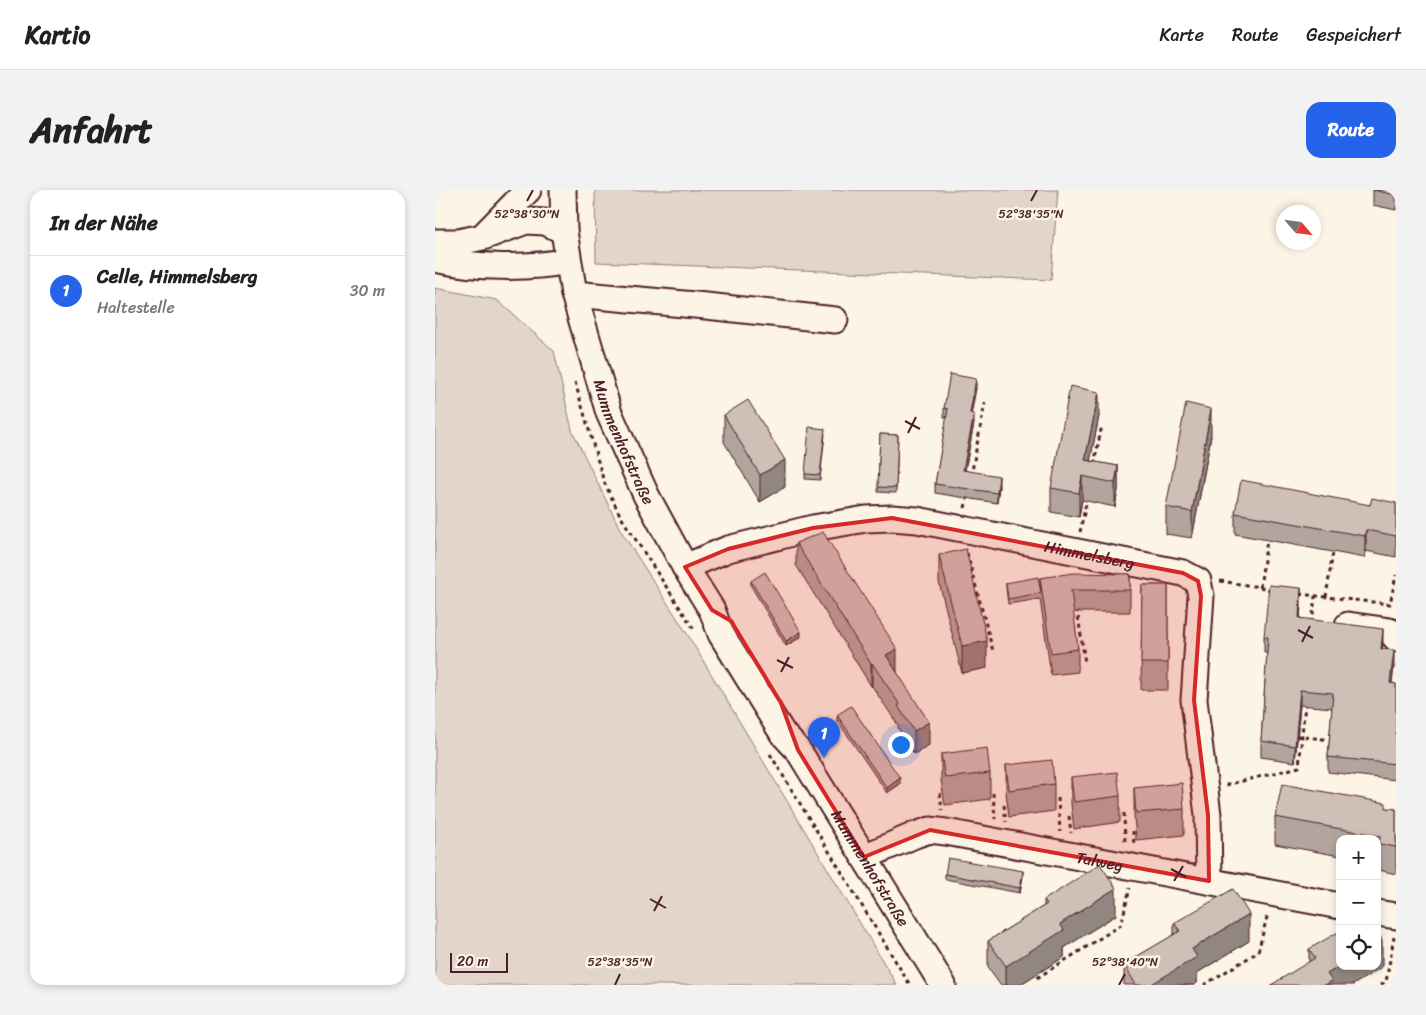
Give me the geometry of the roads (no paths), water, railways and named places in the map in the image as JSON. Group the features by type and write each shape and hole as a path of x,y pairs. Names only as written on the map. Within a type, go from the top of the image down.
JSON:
{"street":[{"path":"483,237 528,190"},
{"name":"Mummenhofstraße","path":"563,190 564,232 574,294 609,413 646,495 685,567 712,610 721,634 742,670 783,734 798,750 943,985"},
{"path":"435,242 458,242 483,237 527,222 545,222 564,232"},
{"path":"435,259 500,266 551,264 568,261"},
{"path":"574,294 835,320"},
{"name":"Himmelsberg","path":"685,567 728,549 813,528 866,519 892,518 917,520 1183,573 1198,581 1201,596 1194,700 1208,815 1209,881"},
{"path":"1320,626 1391,631 1396,638"},
{"name":"Talweg","path":"864,858 930,830 1336,905"},
{"path":"1381,916 1395,926"}],"place":[{"name":"Celle, Himmelsberg","path":"824,758"}]}
